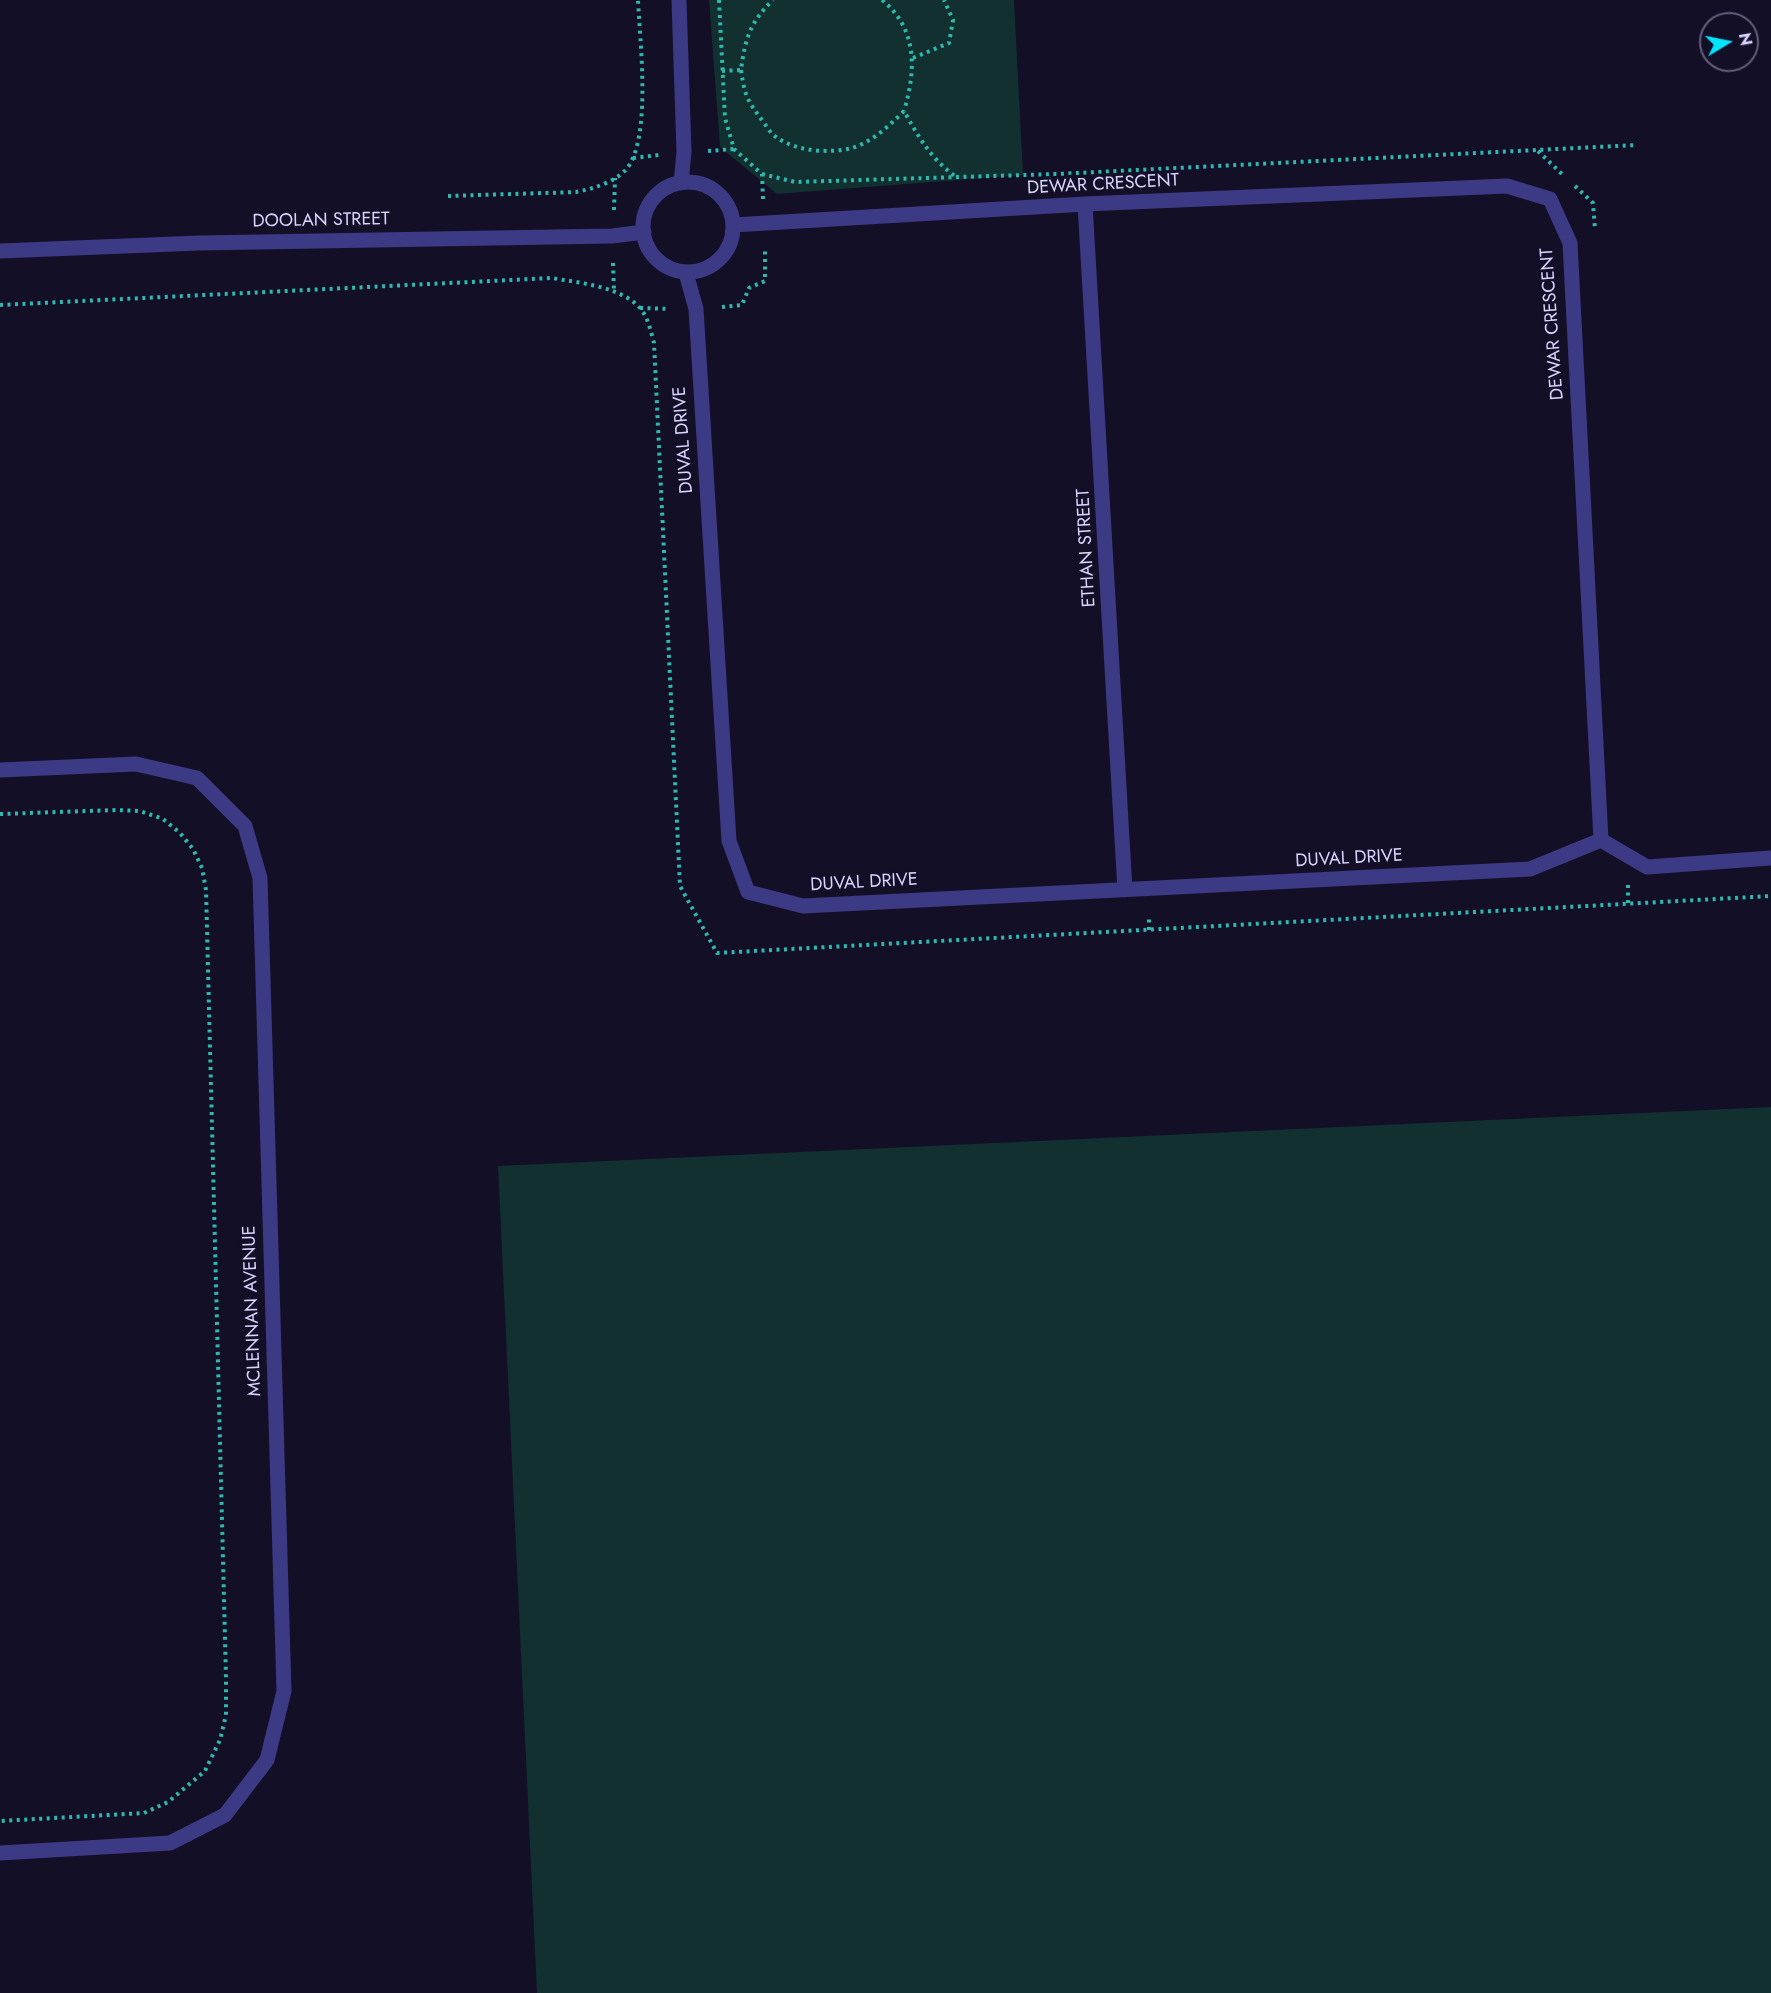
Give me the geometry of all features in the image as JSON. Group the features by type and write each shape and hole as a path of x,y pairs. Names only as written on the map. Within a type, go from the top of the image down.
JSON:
{"street":[{"path":"679,0 684,152 681,183"},
{"path":"681,183 696,183 716,192 726,203 733,225 731,240 724,254 703,270 686,273 671,269 655,258 646,245 644,232 644,217 650,202 669,187 681,183"},
{"name":"DEWAR CRESCENT","path":"733,225 764,225 1085,204 1507,186 1550,199 1570,243 1601,840"},
{"name":"ETHAN STREET","path":"1085,204 1125,890"},
{"name":"DOOLAN STREET","path":"0,251 199,243 612,236 644,232"},
{"name":"DUVAL DRIVE","path":"686,273 696,309 729,841 748,892 803,906 1530,869 1601,840"},
{"name":"MCLENNAN AVENUE","path":"0,770 136,764 197,778 245,826 260,878 284,1691 267,1760 225,1815 170,1843 0,1853"},
{"path":"1601,840 1647,867 1771,858"}],"path":[{"path":"448,196 585,191 595,189 631,164 637,146 642,97 638,0"},
{"path":"719,0 725,118 734,149 762,174 795,182 1114,172 1636,145"},
{"path":"773,0 751,26 745,43 741,70 744,90 750,105 774,137 797,147 836,151 853,148 880,132 904,111 910,90 913,58 907,33 892,8 882,0"},
{"path":"913,58 949,43 953,20 944,0"},
{"path":"722,71 741,70"},
{"path":"904,111 925,147 940,166 956,177"},
{"path":"0,304 552,278 609,289 640,308 696,309 742,305 749,288 765,281 762,174"},
{"path":"640,308 649,325 654,343 680,886 717,953 1771,896"},
{"path":"0,814 140,811 163,819 180,833 193,849 202,868 206,890 226,1715 220,1740 205,1771 168,1802 144,1813 0,1821"}],"green space":[{"path":"709,0 1014,0 1023,175 777,194 720,147"},
{"path":"1771,1107 1771,1993 537,1993 498,1166"}]}
